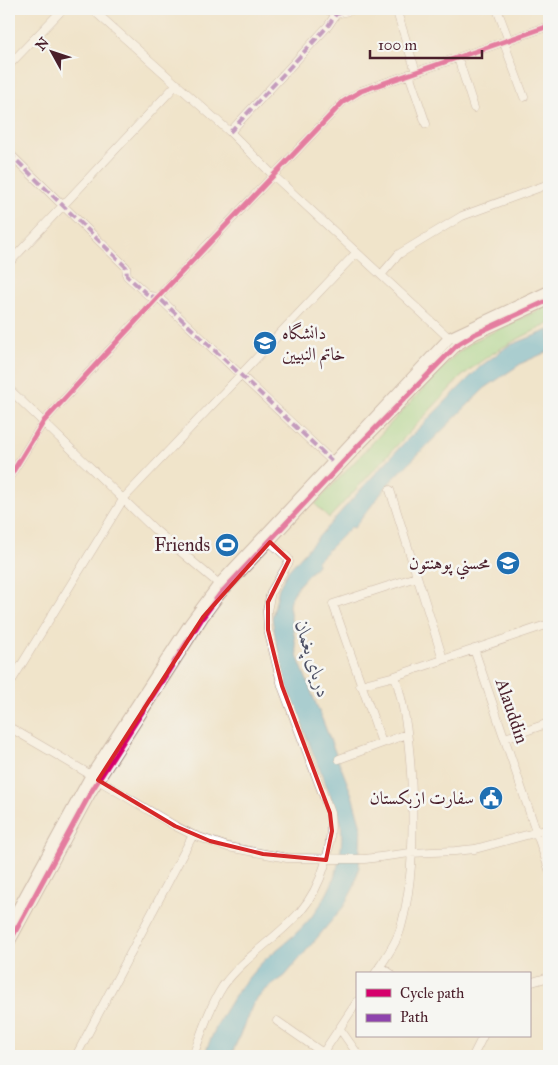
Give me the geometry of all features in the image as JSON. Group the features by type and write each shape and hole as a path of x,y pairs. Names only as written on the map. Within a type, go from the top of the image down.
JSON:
{"main road":[{"path":"9,943 95,777 220,594 270,542 332,461 449,338 549,290"},
{"path":"9,925 95,777 190,622 219,584 457,345 475,334 549,300"}],"street":[{"path":"9,65 63,9"},
{"path":"92,9 230,132 273,175 449,338"},
{"path":"326,9 336,14 356,9"},
{"path":"396,9 426,124"},
{"path":"497,9 524,97"},
{"path":"230,132 328,26 336,14"},
{"path":"9,478 44,421 158,296 343,102 361,91 549,26"},
{"path":"458,58 474,108"},
{"path":"9,263 177,84"},
{"path":"9,153 62,207 126,267 127,276 148,296 158,296 240,376 332,461"},
{"path":"381,275 399,254 462,216 549,184"},
{"path":"9,685 124,498 356,252"},
{"path":"9,389 154,529 219,584"},
{"path":"390,490 443,659"},
{"path":"194,1056 208,1012 223,986 243,963 300,912 328,860 332,831 330,813 282,686 268,630 267,610 271,592 289,562 288,558 270,542"},
{"path":"382,743 333,604 416,577"},
{"path":"360,684 395,676 549,624"},
{"name":"Alauddin","path":"474,649 549,869"},
{"path":"376,972 401,929 407,901 412,802 403,700 395,676"},
{"path":"505,738 549,723"},
{"path":"9,726 175,826 193,835 228,847 264,854 328,860 365,859 410,852 475,848 549,829"},
{"path":"339,759 407,734"},
{"path":"76,1056 193,835"},
{"path":"380,966 388,972"},
{"path":"530,983 549,977"},
{"path":"277,1021 322,1055 356,1004"},
{"path":"340,1029 359,1056"},
{"path":"473,1056 482,1038"}],"highlighted area":[{"path":"270,542 289,560 268,602 268,630 282,686 330,813 332,831 326,860 263,854 210,841 175,826 98,780 203,617"}],"green space":[{"path":"549,305 549,324 502,348 460,378 329,518 315,504 453,357 472,342"}],"water":[{"path":"549,330 549,351 522,363 485,388 390,482 354,528 351,527 317,561 317,565 298,586 290,600 289,606 298,658 352,795 361,827 359,867 354,887 344,906 285,976 264,991 253,1004 231,1056 204,1056 219,1021 239,989 260,964 305,925 324,899 337,870 340,854 341,822 282,676 272,618 279,588 288,571 363,487 481,366 508,346"}],"marked path":[{"path":"230,132 328,26 336,14 356,9"},
{"path":"9,153 126,267 127,276 149,296 158,297 332,461"}],"cycle path":[{"path":"9,478 44,421 158,297 343,102 361,91 549,26"},
{"path":"9,943 91,792 203,617 220,594 360,444 457,345 475,334 549,300"}],"place":[{"name":"دانشگاه خاتم النبیین","path":"265,343"},
{"name":"Friends","path":"227,545"},
{"name":"محسني پوهنتون","path":"508,563"},
{"name":"سفارت ازبکستان","path":"491,798"}],"water label":[{"name":"دریای پغمان","path":"313,659"}]}
